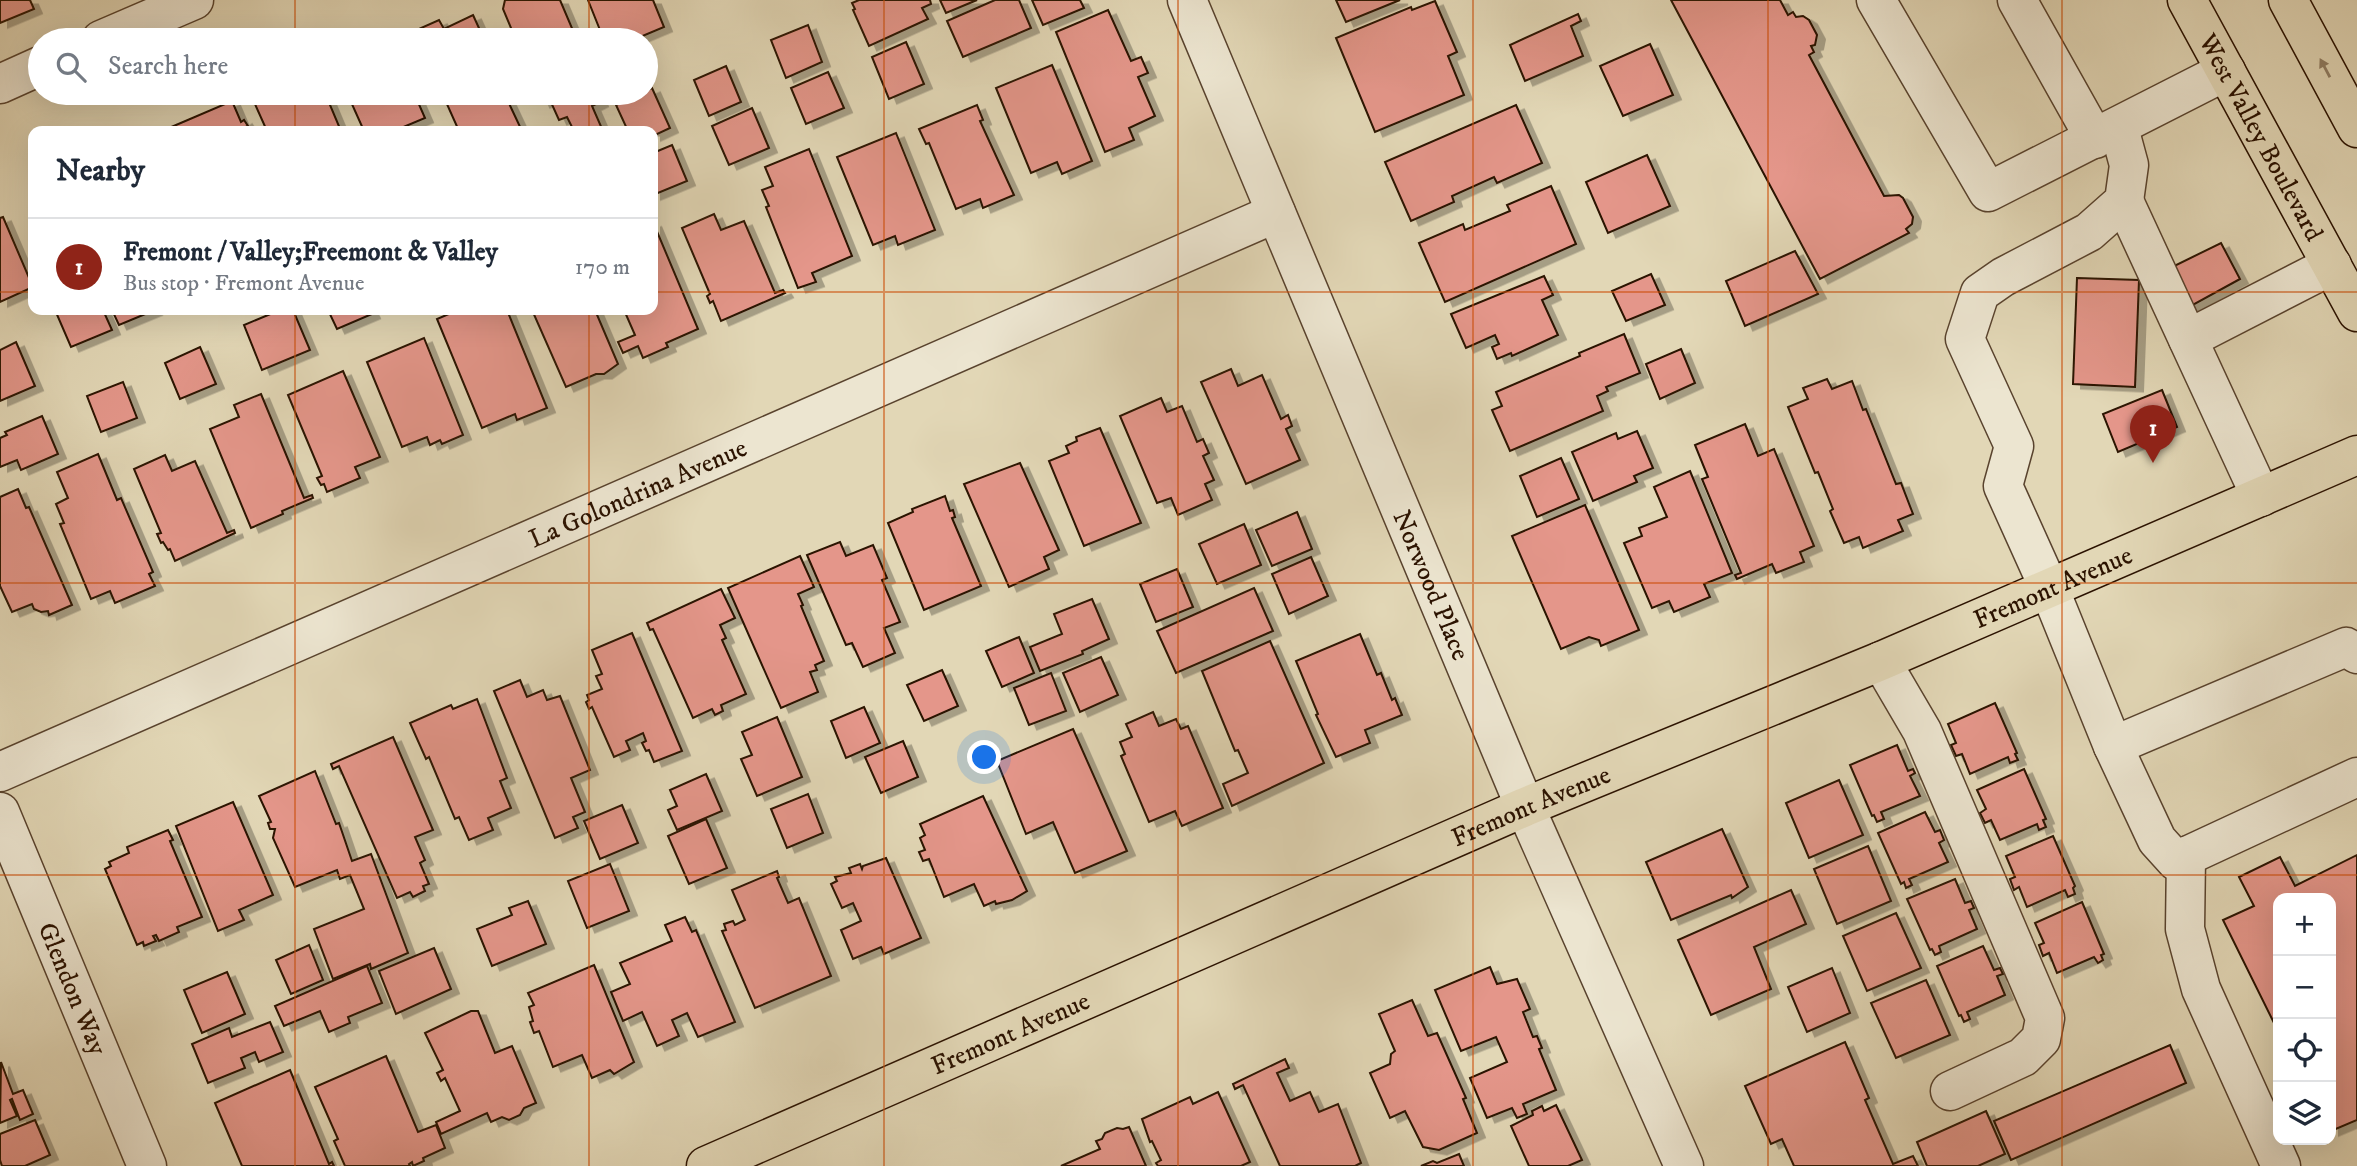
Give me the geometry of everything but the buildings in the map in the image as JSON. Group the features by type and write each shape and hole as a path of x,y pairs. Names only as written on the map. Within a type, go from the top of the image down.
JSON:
{"main road":[{"name":"West Valley Boulevard","path":"2187,0 2357,312"},
{"path":"2288,0 2357,128"},
{"name":"Fremont Avenue","path":"706,1166 1525,807 1881,661 2357,455"}],"street":[{"path":"129,28 194,0"},
{"name":"Norwood Place","path":"1187,0 1525,807 1684,1166"},
{"path":"1876,0 1988,192 2226,71"},
{"path":"2017,0 2129,165 2124,201 2261,497"},
{"path":"0,84 28,71"},
{"path":"2124,201 2089,232 2003,277 1980,293 1965,339 2014,446 2003,486 2049,588 2113,746 2157,839 2175,861 2357,776"},
{"name":"La Golondrina Avenue","path":"0,772 1276,213"},
{"path":"2188,339 2332,265"},
{"path":"2113,746 2346,647 2357,654"},
{"path":"1881,661 1922,731 2045,1018 2041,1039 2023,1057 1950,1091"},
{"name":"Glendon Way","path":"0,812 147,1166"},
{"path":"2186,856 2185,929 2201,989 2281,1166"}],"place":[{"name":"Fremont / Valley;Freemont & Valley","path":"2153,463"}]}
